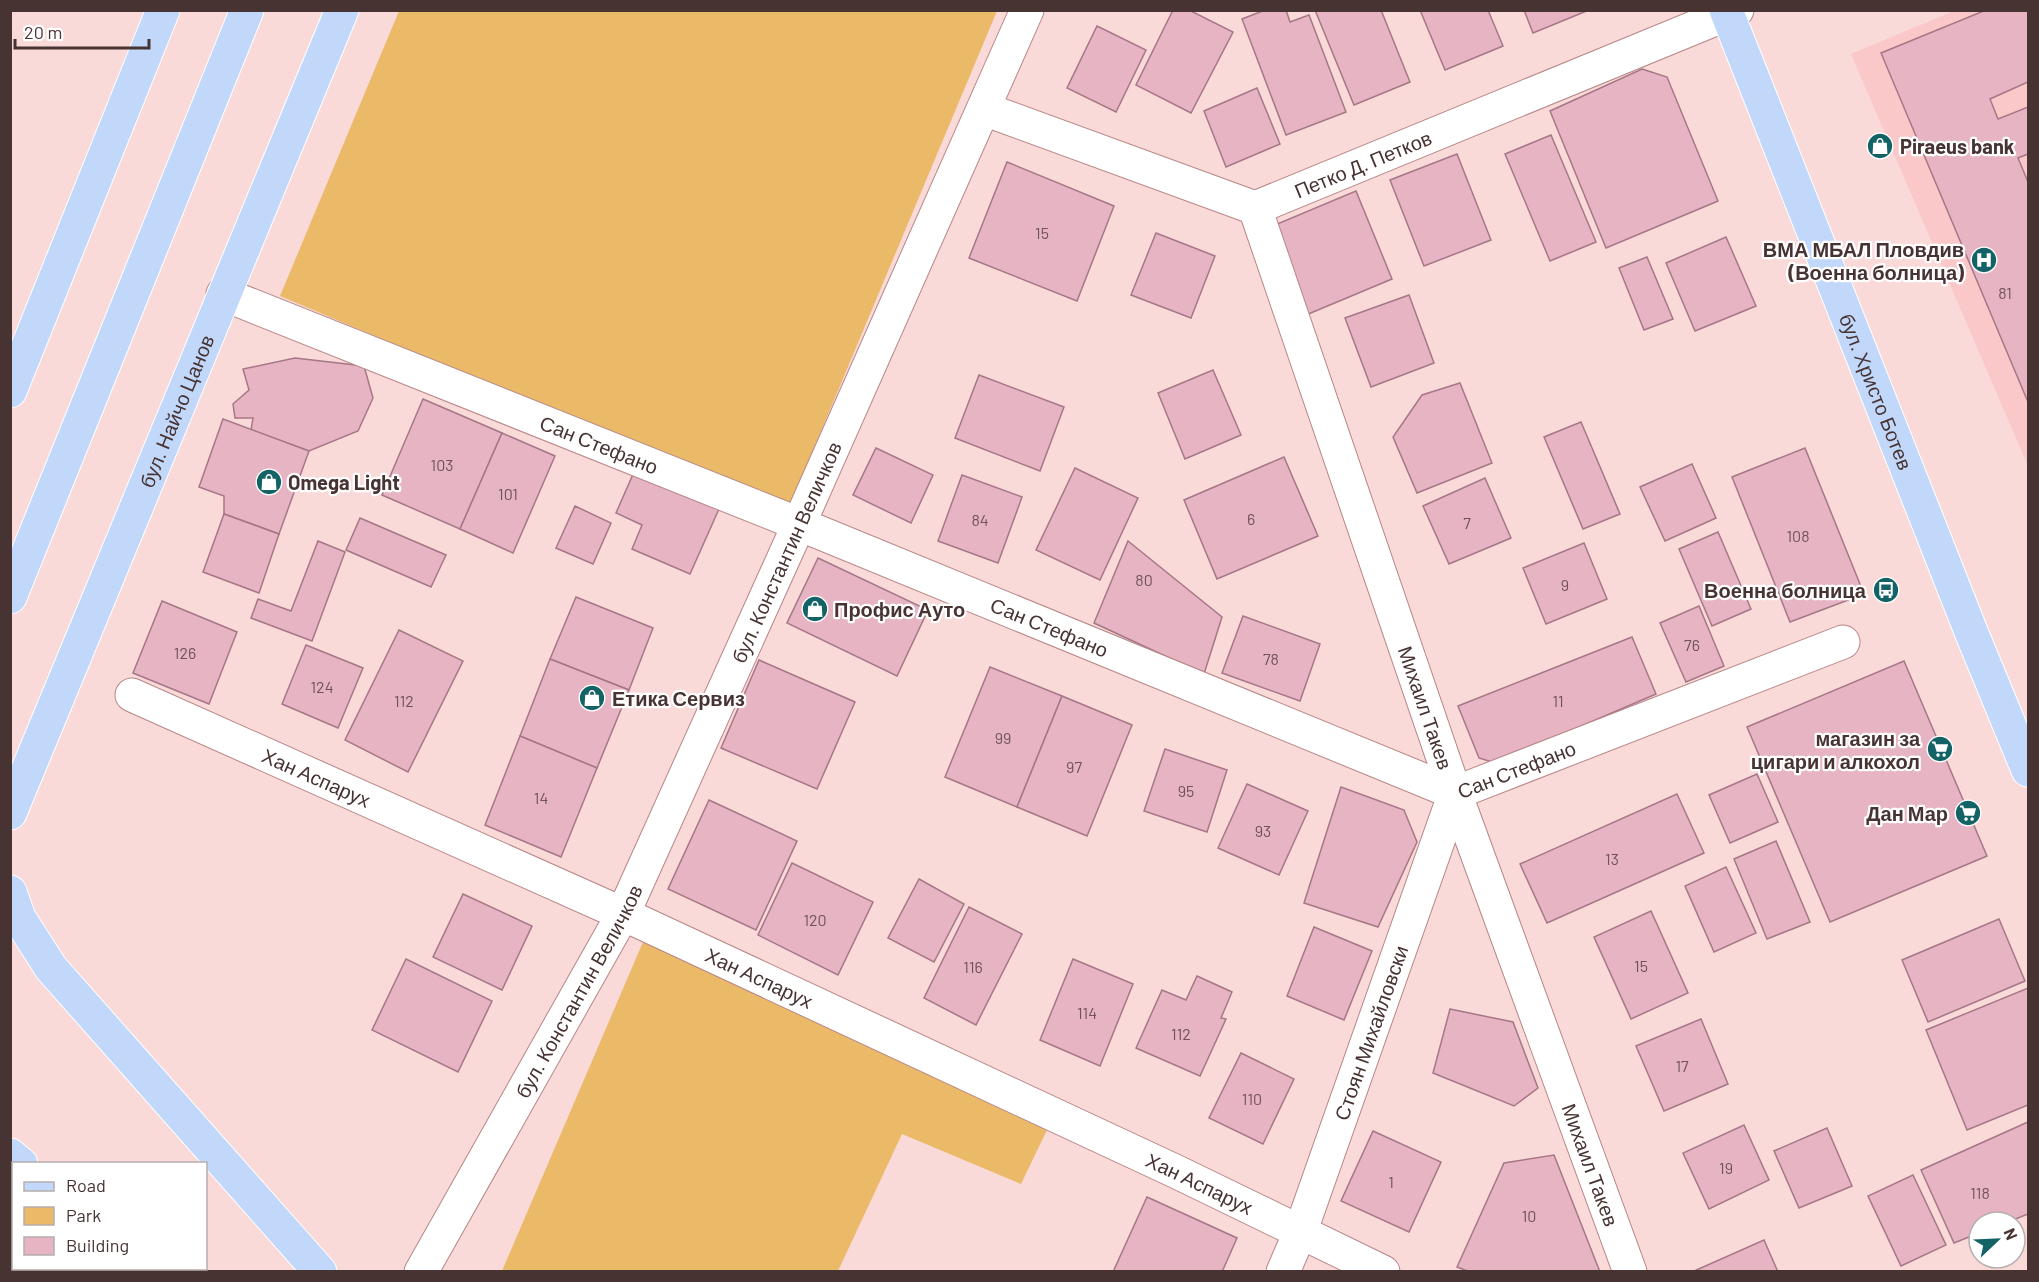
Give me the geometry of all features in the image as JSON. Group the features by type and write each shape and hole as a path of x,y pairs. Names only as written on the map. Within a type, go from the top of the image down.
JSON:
{"main road":[{"path":"10,391 164,10"},
{"path":"10,597 247,10"},
{"name":"бул. Найчо Цанов","path":"10,813 342,10"},
{"name":"бул. Христо Ботев","path":"1730,12 1971,634 2028,770"},
{"path":"10,892 19,918 51,968 320,1272"}],"street":[{"name":"бул. Константин Величков","path":"421,1272 622,914 799,524 1027,10"},
{"name":"Петко Д. Петков","path":"1256,208 1730,12"},
{"path":"984,109 1256,208"},
{"name":"Михаил Такев","path":"1256,208 1455,793 1630,1272"},
{"name":"Сан Стефано","path":"223,294 799,524 1455,793 1843,642"},
{"name":"Хан Аспарух","path":"132,695 622,914 1300,1230 1383,1272"},
{"name":"Стоян Михайловски","path":"1283,1272 1300,1230 1455,793"}],"shaded area":[{"name":"ВМА МБАЛ Пловдив (Военна болница)","path":"1954,11 2028,11 2028,466 1851,54"}],"green space":[{"path":"399,11 997,11 788,510 280,296"},
{"path":"643,942 1047,1130 1021,1184 902,1134 838,1271 502,1271"}],"building":[{"path":"1173,10 1189,10 1233,32 1191,113 1136,85"},
{"path":"1265,10 1286,10 1290,22 1309,15 1346,112 1286,135 1242,19"},
{"path":"1315,10 1381,10 1410,82 1354,105"},
{"path":"1420,10 1488,10 1503,46 1445,70"},
{"path":"1524,10 1589,10 1533,33"},
{"name":"ВМА МБАЛ Пловдив (Военна болница)","path":"1986,10 2028,10 2028,82 1990,99 1998,119 2028,107 2028,154 2018,158 2028,182 2028,402 1881,53"},
{"path":"1097,26 1146,50 1116,112 1067,88"},
{"path":"1642,69 1667,77 1718,201 1606,248 1550,111"},
{"path":"1257,88 1280,144 1226,167 1204,111"},
{"path":"1551,135 1596,242 1550,261 1505,154"},
{"path":"1457,154 1491,240 1424,266 1390,180"},
{"path":"1007,162 1114,206 1077,301 969,258"},
{"path":"1356,191 1392,279 1306,315 1270,227"},
{"path":"1156,233 1215,256 1191,318 1131,295"},
{"path":"1726,237 1756,306 1695,331 1666,263"},
{"path":"1647,257 1673,319 1644,330 1619,268"},
{"path":"1409,295 1434,363 1371,387 1345,318"},
{"path":"295,358 364,366 373,398 358,431 309,451 251,430 253,418 235,418 233,404 249,390 243,369"},
{"path":"1213,370 1241,435 1185,459 1158,393"},
{"path":"979,375 1064,407 1040,471 955,438"},
{"path":"1460,383 1492,463 1417,493 1393,437 1422,395"},
{"path":"423,399 502,433 460,529 382,495"},
{"path":"223,419 309,451 279,534 224,514 224,496 199,487"},
{"path":"1581,422 1620,514 1583,529 1544,437"},
{"path":"502,433 555,456 513,553 460,529"},
{"path":"876,448 933,475 911,523 853,495"},
{"path":"1805,448 1864,594 1790,622 1732,477"},
{"path":"1284,457 1318,536 1217,579 1184,500"},
{"path":"1692,464 1716,518 1665,541 1640,487"},
{"path":"1075,468 1138,498 1100,580 1036,550"},
{"path":"634,472 719,509 690,574 632,549 642,525 616,513"},
{"path":"962,475 1022,497 998,563 938,541"},
{"path":"1485,478 1511,538 1449,564 1423,506"},
{"path":"575,506 611,523 593,564 556,548"},
{"path":"224,514 279,534 259,593 203,572"},
{"path":"360,518 446,555 431,587 346,550"},
{"path":"1718,532 1751,609 1712,626 1679,549"},
{"path":"318,541 345,552 312,641 251,618 258,599 291,611"},
{"path":"1128,541 1222,617 1204,674 1094,623"},
{"path":"1584,543 1607,599 1546,624 1523,568"},
{"path":"818,558 928,610 897,676 787,623"},
{"path":"576,597 653,628 629,690 550,659"},
{"path":"162,601 237,632 209,704 133,673"},
{"path":"1699,606 1724,666 1686,682 1660,623"},
{"path":"1243,616 1320,644 1300,701 1222,673"},
{"path":"399,630 463,661 408,772 345,740"},
{"path":"1632,637 1656,694 1495,763 1479,758 1458,706"},
{"path":"306,645 363,668 338,728 282,704"},
{"path":"550,659 629,690 597,768 520,736"},
{"path":"759,660 855,702 817,789 721,748"},
{"path":"1904,661 1987,856 1830,922 1747,727"},
{"path":"990,667 1062,696 1017,807 945,777"},
{"path":"1062,696 1132,725 1087,836 1017,807"},
{"path":"520,736 597,768 561,857 485,825"},
{"path":"1165,749 1227,770 1207,832 1144,811"},
{"path":"1757,774 1778,822 1730,843 1709,795"},
{"path":"1247,784 1308,811 1279,875 1218,848"},
{"path":"1341,787 1404,810 1417,842 1378,927 1304,903"},
{"path":"1677,794 1704,853 1547,923 1520,864"},
{"path":"709,800 797,841 756,930 668,889"},
{"path":"1776,841 1810,922 1767,939 1734,859"},
{"path":"792,863 873,902 838,975 758,935"},
{"path":"1726,867 1756,933 1714,952 1685,886"},
{"path":"919,879 964,904 934,962 888,938"},
{"path":"463,894 532,926 502,990 433,957"},
{"path":"969,907 1022,934 976,1025 924,998"},
{"path":"1651,911 1688,993 1631,1019 1594,937"},
{"path":"1999,919 2025,981 1928,1022 1902,960"},
{"path":"1314,927 1372,951 1344,1020 1287,996"},
{"path":"406,959 492,1001 458,1072 372,1030"},
{"path":"1073,959 1133,984 1100,1066 1040,1040"},
{"path":"1197,976 1232,992 1221,1018 1226,1019 1200,1076 1136,1048 1162,990 1186,1000"},
{"path":"2028,988 2028,1105 1967,1130 1926,1030"},
{"path":"1450,1009 1513,1022 1538,1088 1514,1106 1433,1073"},
{"path":"1701,1019 1728,1084 1664,1111 1636,1046"},
{"path":"1241,1053 1294,1079 1263,1144 1209,1118"},
{"path":"2028,1122 2028,1214 2027,1210 1967,1210 1967,1238 1954,1243 1921,1170"},
{"path":"1744,1125 1769,1180 1709,1209 1683,1153"},
{"path":"1827,1128 1852,1186 1799,1208 1774,1151"},
{"path":"1373,1131 1441,1162 1409,1232 1341,1201"},
{"path":"1554,1155 1600,1272 1470,1272 1457,1267 1504,1163"},
{"path":"1913,1175 1946,1245 1901,1266 1868,1196"},
{"path":"1147,1197 1237,1238 1222,1272 1113,1272"},
{"path":"1764,1240 1778,1272 1692,1272"}],"place":[{"name":"Piraeus bank","path":"1880,146"},
{"name":"ВМА МБАЛ Пловдив (Военна болница)","path":"1984,260"},
{"name":"Omega Light","path":"269,482"},
{"name":"Военна болница","path":"1886,590"},
{"name":"Профис Ауто","path":"815,609"},
{"name":"Етика Сервиз","path":"592,698"},
{"name":"магазин за цигари и алкохол","path":"1940,749"},
{"name":"Дан Мар","path":"1968,813"}]}
